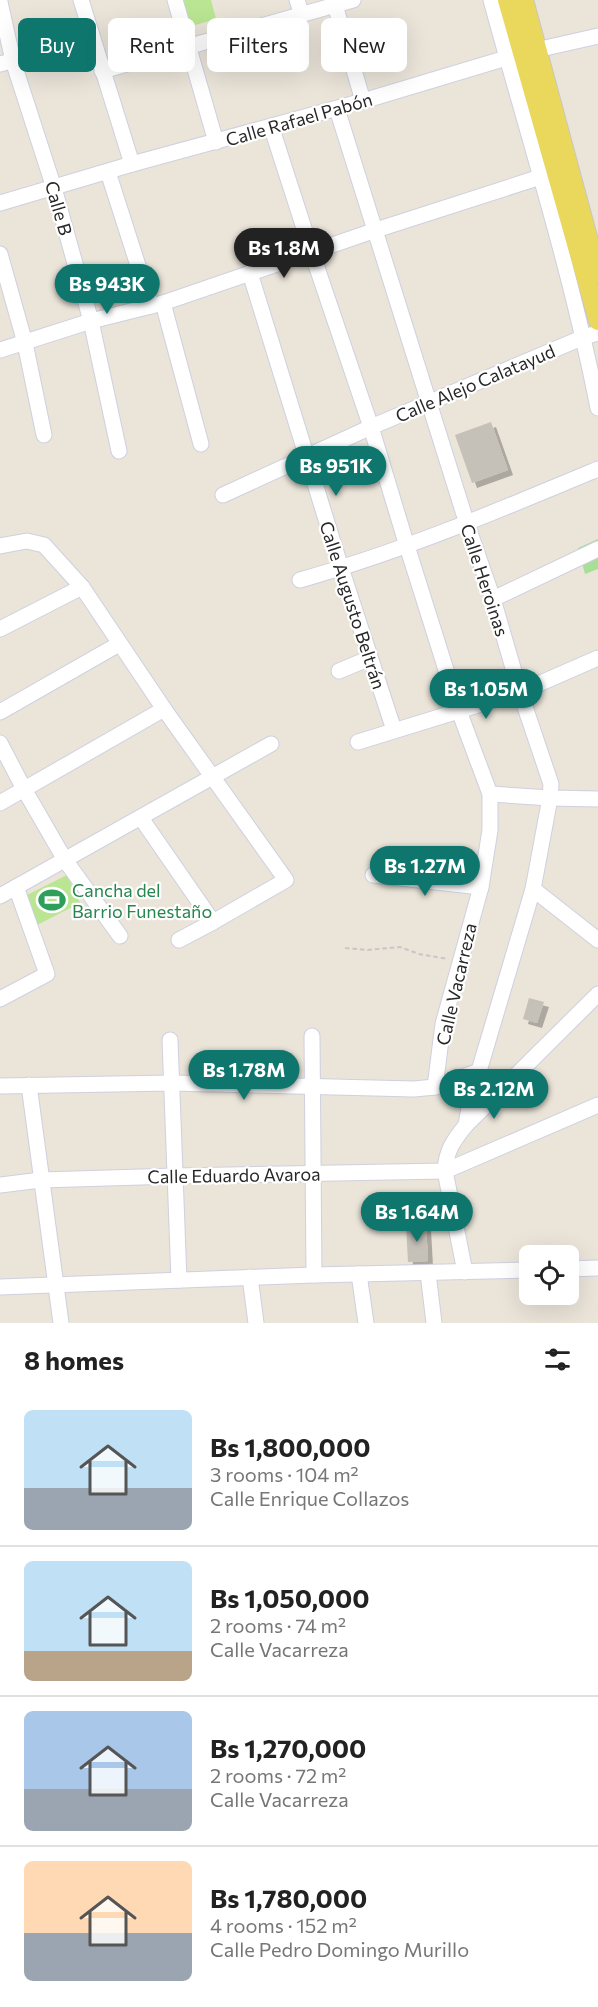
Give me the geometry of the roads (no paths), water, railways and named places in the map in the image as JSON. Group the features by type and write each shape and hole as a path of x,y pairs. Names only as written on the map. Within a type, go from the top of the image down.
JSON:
{"main road":[{"path":"507,0 523,54 595,253 598,274"},
{"path":"524,0 523,54 549,174 598,321"}],"street":[{"path":"81,0 86,18"},
{"path":"175,0 180,18"},
{"path":"195,44 300,7 334,5 353,0"},
{"path":"491,0 523,54"},
{"name":"Calle B","path":"0,2 7,62 54,188 91,321 119,451"},
{"path":"334,5 363,101"},
{"name":"Calle Rafael Pabón","path":"0,204 132,164 337,109 523,54 598,36"},
{"path":"96,52 132,164"},
{"path":"195,67 216,142"},
{"path":"102,71 108,69"},
{"name":"Calle Heroinas","path":"337,109 551,784 532,889 472,1090 466,1125"},
{"name":"Calle Vacarreza","path":"272,126 371,427 459,711 490,794 490,831 481,887 443,1024 435,1087"},
{"path":"108,172 157,305 201,444"},
{"path":"0,350 91,321 157,305 549,174 591,335 598,408"},
{"path":"0,254 25,343 44,435"},
{"name":"Calle Augusto Beltrán","path":"250,273 341,568 394,730"},
{"name":"Calle Alejo Calatayud","path":"223,495 371,427 591,335"},
{"path":"300,580 467,524 598,469"},
{"path":"0,546 27,541 44,545 82,587 164,710 286,880 179,940"},
{"path":"493,599 598,549"},
{"path":"0,629 82,587"},
{"path":"0,712 119,644"},
{"path":"339,671 370,658"},
{"path":"358,742 520,692 598,658"},
{"path":"0,803 164,710"},
{"path":"0,743 65,860 120,936"},
{"path":"0,896 271,744"},
{"path":"490,794 598,799"},
{"path":"141,818 213,922"},
{"path":"373,875 481,887"},
{"path":"0,999 47,974 16,887"},
{"path":"532,889 598,940"},
{"path":"465,1272 445,1171 446,1156 455,1138 466,1125 598,994"},
{"path":"312,1036 314,1275"},
{"path":"170,1040 179,1280"},
{"path":"0,1086 172,1083 414,1089 435,1087 479,1071"},
{"path":"28,1085 61,1323"},
{"name":"Calle Eduardo Avaroa","path":"1,1185 41,1180 445,1171 598,1105"},
{"path":"579,1269 598,1268"},
{"path":"0,1287 250,1277 519,1270"},
{"path":"428,1273 434,1323"},
{"path":"359,1274 366,1323"},
{"path":"250,1277 256,1323"}],"place":[{"name":"Cancha del Barrio Funestaño","path":"52,900"}]}
